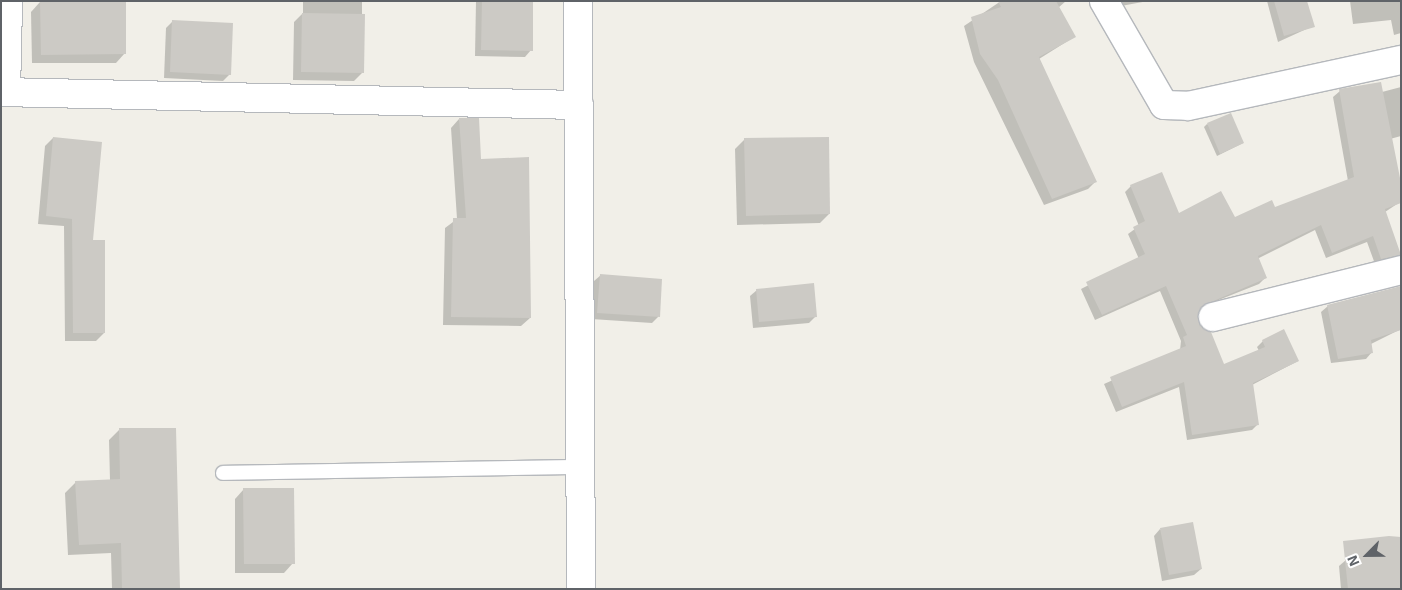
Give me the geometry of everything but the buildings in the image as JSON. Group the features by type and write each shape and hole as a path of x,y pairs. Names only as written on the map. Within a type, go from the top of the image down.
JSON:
{"street":[{"path":"8,1 4,92 579,106"},
{"path":"578,1 581,589"},
{"path":"1104,1 1164,105 1188,106 1401,60"},
{"path":"1213,317 1401,270"}],"lane":[{"path":"223,473 580,467"}]}
